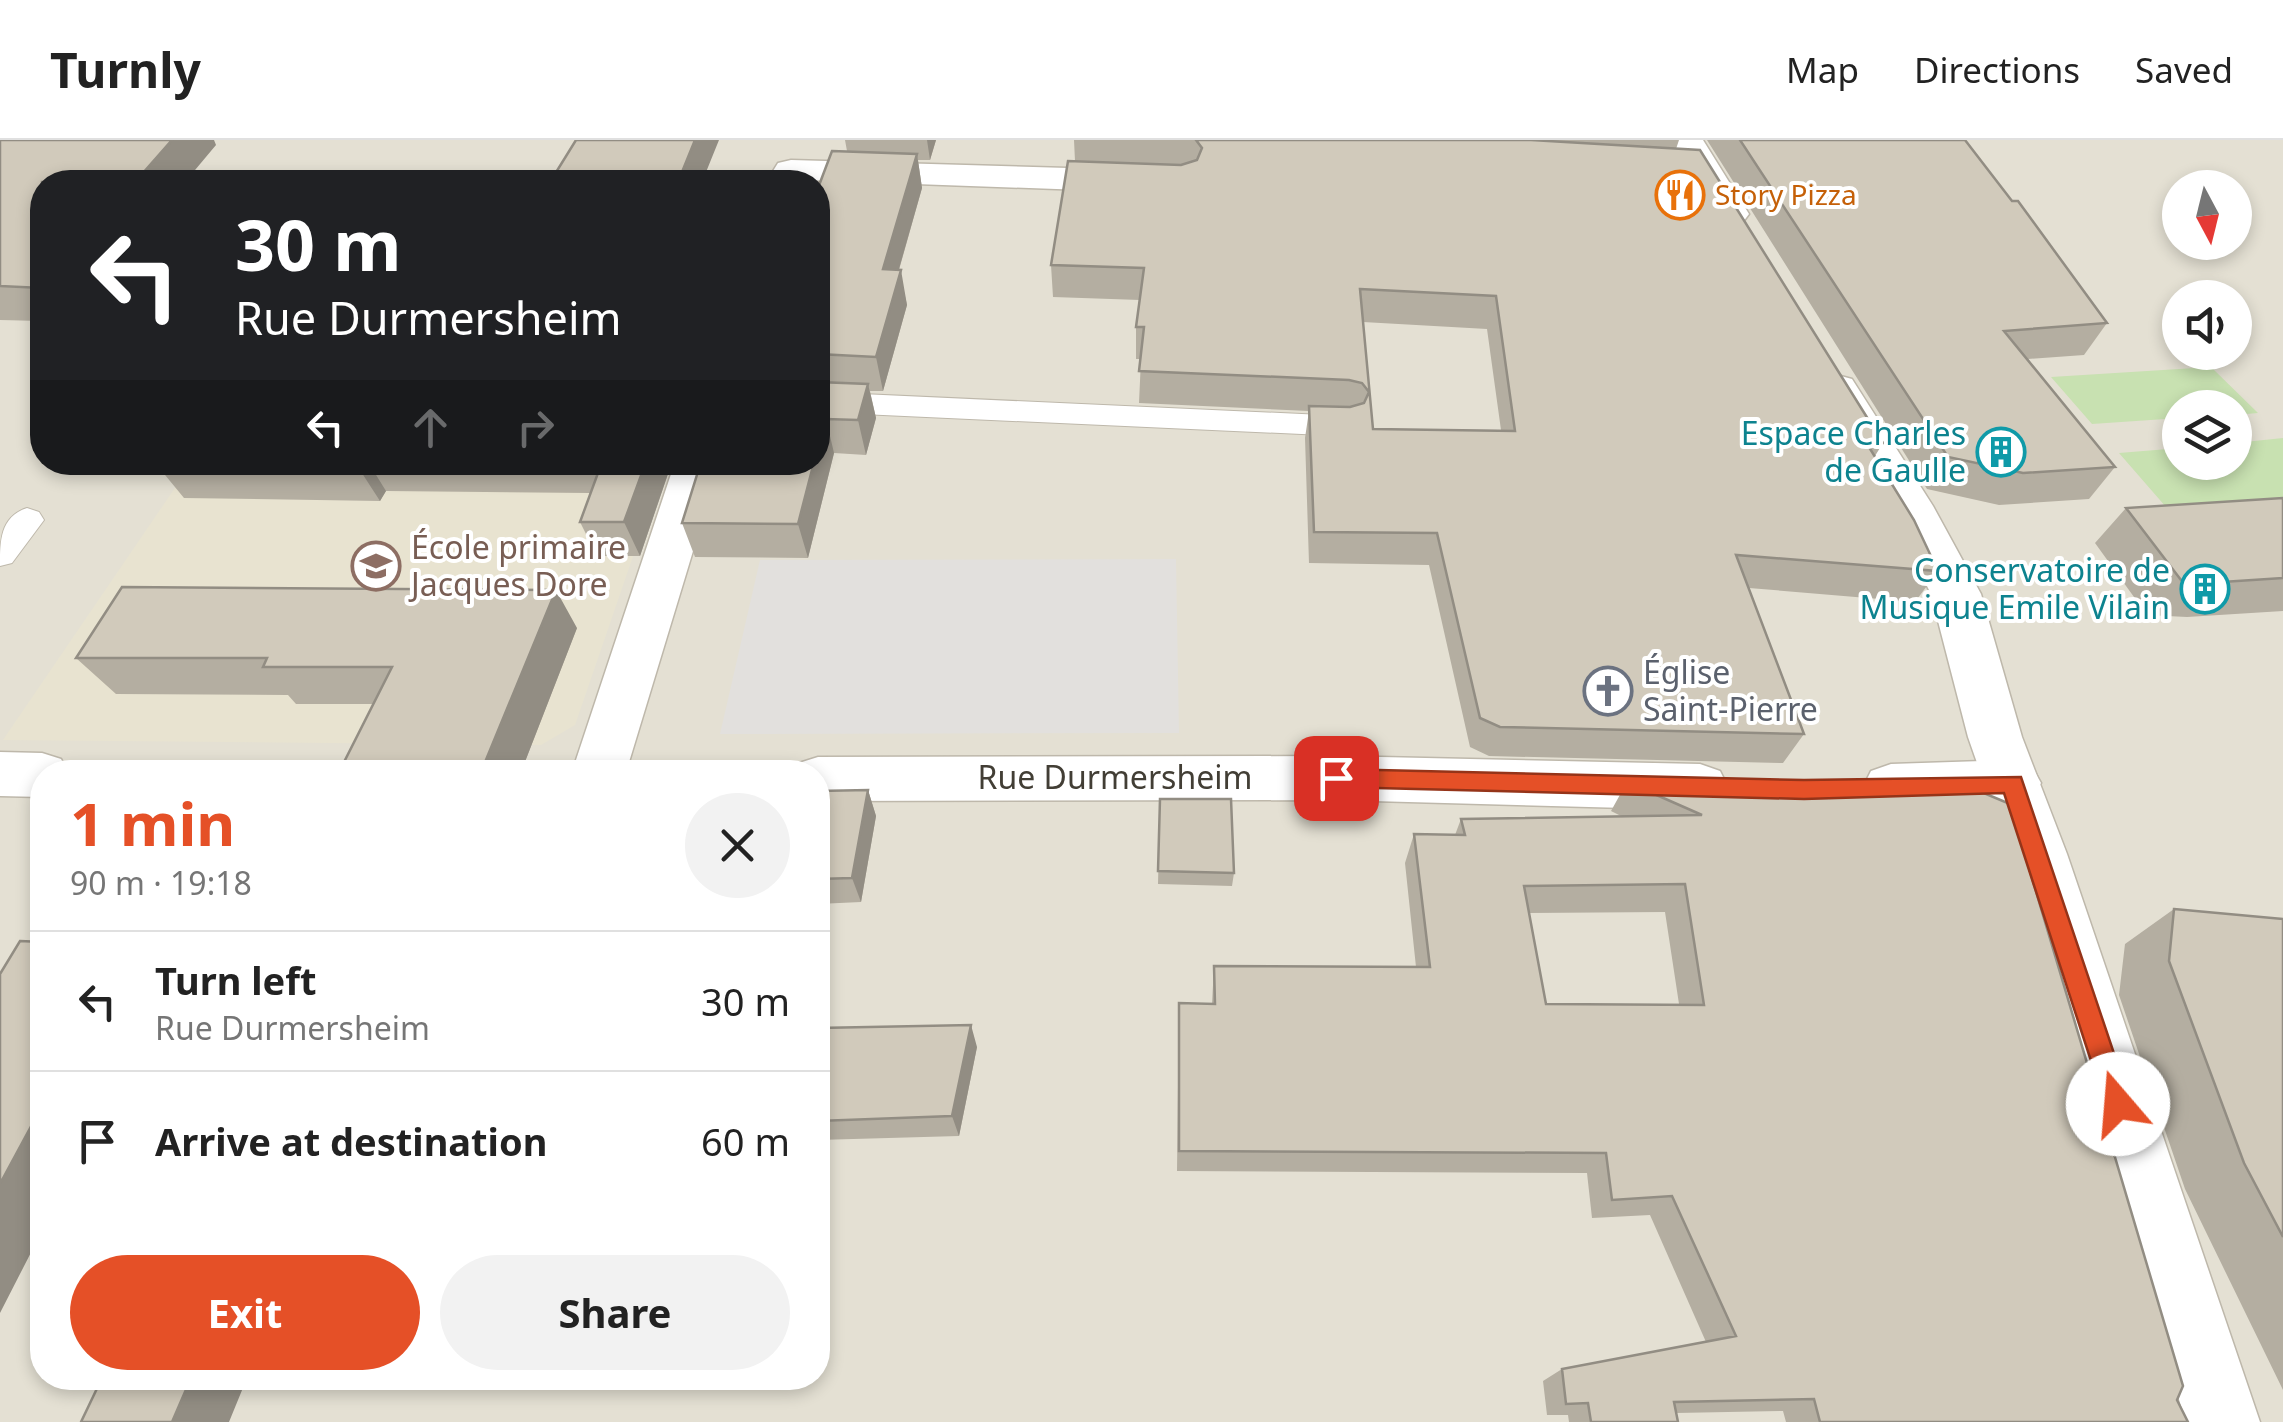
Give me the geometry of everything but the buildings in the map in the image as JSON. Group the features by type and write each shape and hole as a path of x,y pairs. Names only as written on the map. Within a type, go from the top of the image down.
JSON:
{"street":[{"path":"1685,160 1753,253"},
{"path":"793,165 1180,182"},
{"path":"1814,351 1956,594 1995,737 2223,1422"},
{"path":"603,760 694,475"},
{"path":"0,774 30,774"},
{"name":"Rue Durmersheim","path":"830,778 1336,778 1746,788"},
{"path":"1841,788 2013,783"}],"lane":[{"path":"830,403 1344,426"},
{"path":"0,554 27,520"}],"shaded area":[{"path":"0,140 2283,140 2283,1422 0,1422"},
{"name":"École primaire Jacques Dore","path":"184,475 661,475 575,725 541,745 3,740"},
{"path":"1176,559 1179,733 720,734 760,560"}],"green space":[{"path":"2214,370 2234,390 2162,390 2162,419 2092,424 2051,377"},
{"path":"2283,438 2283,497 2166,507 2119,453 2162,449 2162,480 2252,480 2252,441"}],"place":[{"name":"Story Pizza","path":"1680,195"},
{"name":"Espace Charles de Gaulle","path":"2001,452"},
{"name":"École primaire Jacques Dore","path":"376,566"},
{"name":"Conservatoire de Musique Emile Vilain","path":"2205,589"},
{"name":"Église Saint-Pierre","path":"1608,691"}],"route":[{"path":"1336,778 1804,790 2013,783 2118,1104"}]}
